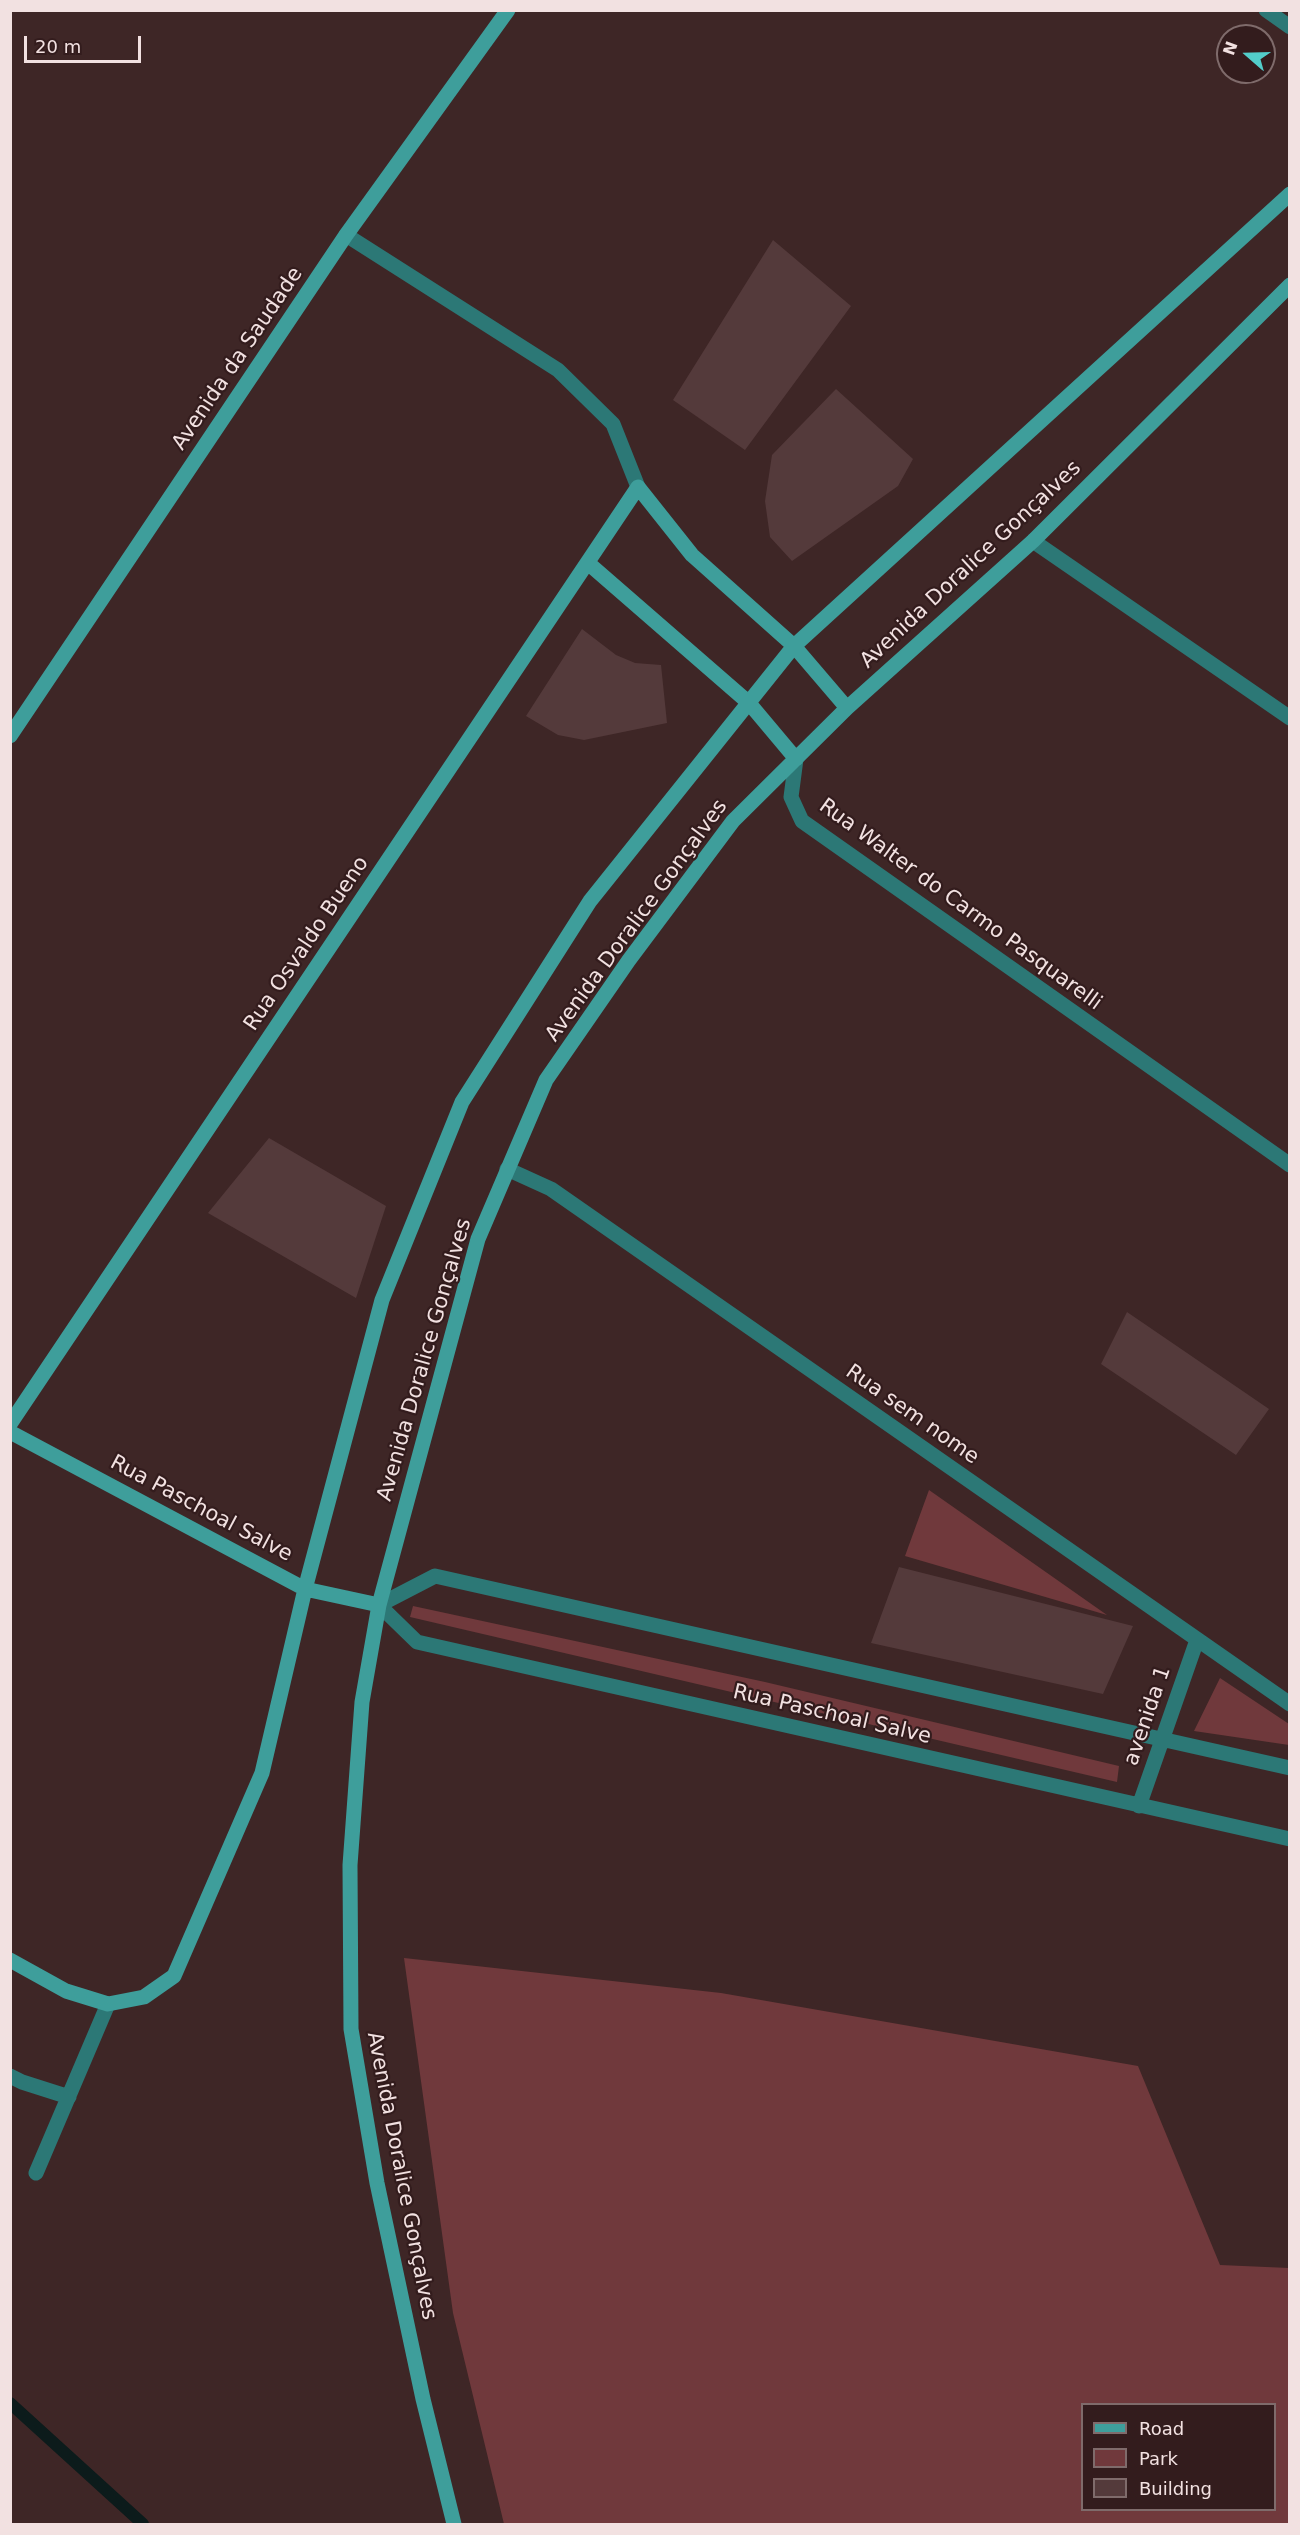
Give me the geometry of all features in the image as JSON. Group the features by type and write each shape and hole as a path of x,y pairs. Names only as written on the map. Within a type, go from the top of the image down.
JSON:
{"street":[{"name":"Avenida da Saudade","path":"10,736 18,714 346,235 508,10"},
{"path":"1266,10 1290,27"},
{"name":"Avenida Doralice Gonçalves","path":"108,2004 144,1997 174,1976 200,1920 262,1773 305,1589 381,1300 462,1102 590,901 794,646 1290,194"},
{"path":"346,235 558,370 613,424 638,488 692,555 794,646 847,708"},
{"name":"Avenida Doralice Gonçalves","path":"454,2524 423,2399 377,2183 351,2029 350,1866 362,1702 379,1605 478,1239 546,1080 629,960 733,821 847,708 1033,541 1290,285"},
{"name":"Rua Osvaldo Bueno","path":"10,1424 638,488"},
{"path":"1033,541 1290,718"},
{"path":"588,563 749,703 796,759"},
{"name":"Rua Walter do Carmo Pasquarelli","path":"796,759 791,797 802,821 1290,1165"},
{"name":"Rua sem nome","path":"507,1169 551,1189 1290,1704"},
{"name":"Rua Paschoal Salve","path":"10,1432 305,1589 379,1605 417,1642 1290,1839"},
{"path":"379,1605 435,1576 1290,1768"},
{"name":"avenida 1","path":"1139,1806 1197,1640"},
{"path":"10,1960 66,1991 108,2004 36,2173"},
{"path":"10,2076 69,2097"}],"green space":[{"path":"929,1490 1107,1615 905,1556"},
{"path":"413,1606 765,1682 1119,1766 1117,1782 410,1617"},
{"path":"1220,1678 1289,1724 1289,1745 1194,1731"},
{"path":"404,1958 721,1993 1138,2066 1220,2265 1289,2268 1289,2524 504,2524 453,2313"}],"building":[{"path":"773,240 851,306 745,450 673,400"},
{"path":"836,389 913,459 898,486 792,561 770,537 765,501 772,455"},
{"path":"582,629 616,655 635,663 661,665 667,723 584,740 558,735 526,716"},
{"path":"269,1138 386,1206 356,1298 208,1213"},
{"path":"1127,1312 1269,1409 1236,1455 1101,1364"},
{"path":"899,1567 1133,1626 1103,1694 871,1643"}],"waterway":[{"path":"10,2403 143,2524"}]}
